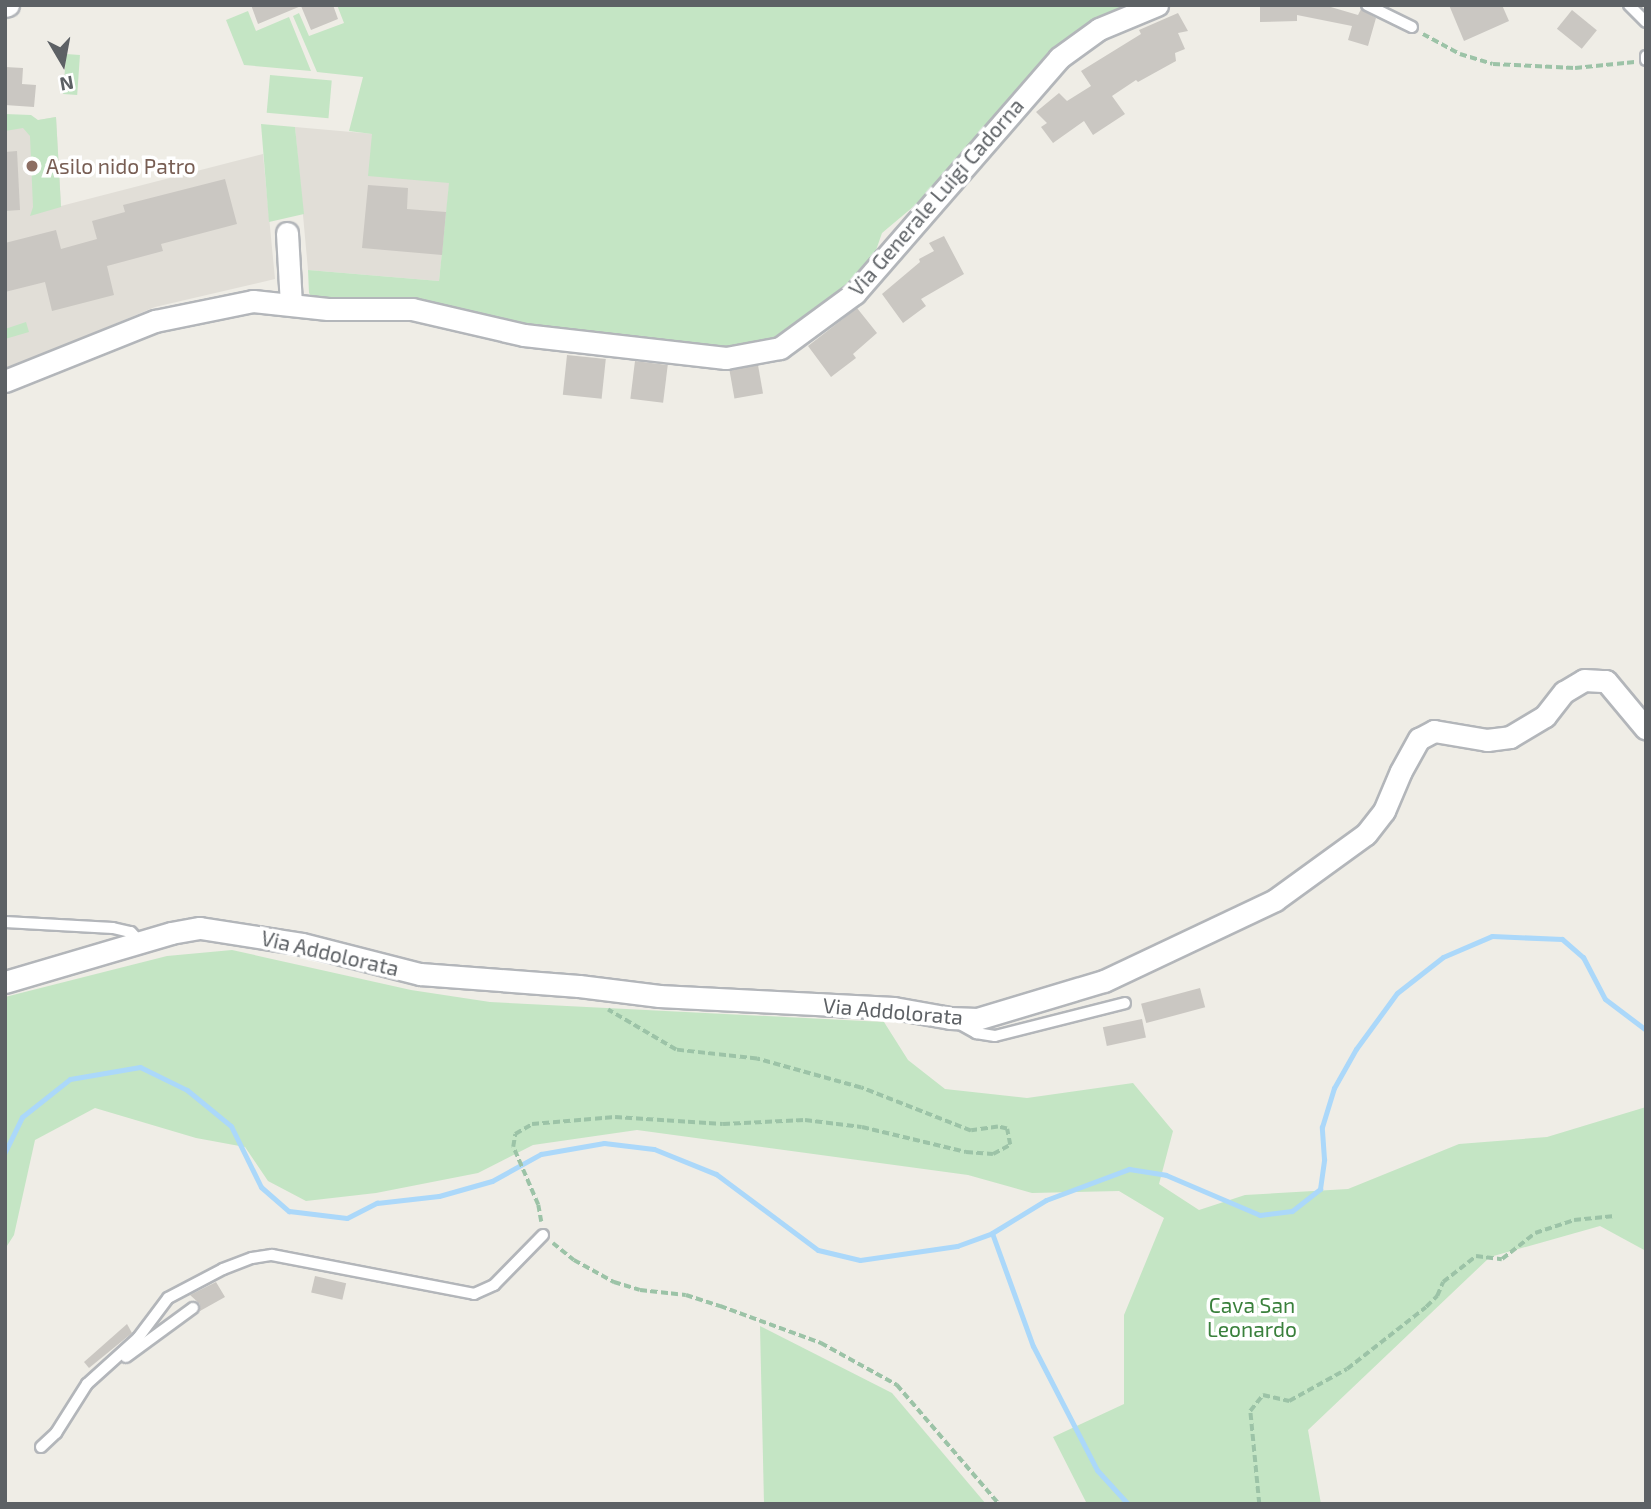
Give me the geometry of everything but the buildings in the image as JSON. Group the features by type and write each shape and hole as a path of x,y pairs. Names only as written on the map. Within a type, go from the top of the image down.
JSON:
{"street":[{"name":"Via Generale Luigi Cadorna","path":"5,381 155,321 253,301 327,309 412,309 523,335 726,358 779,348 855,293 1059,58 1099,29 1157,5"},
{"path":"286,233 291,304"},
{"name":"Via Addolorata","path":"5,982 140,942 200,928 302,944 420,974 579,986 659,996 894,1008 950,1018 977,1018 1007,1012 1104,981 1275,900 1366,834 1384,811 1419,739 1434,731 1487,740 1510,737 1545,716 1564,692 1584,680 1606,681 1646,729"}],"lane":[{"path":"1367,5 1412,27"},
{"path":"1629,5 1646,22"},
{"path":"5,922 113,928 131,932 140,942"},
{"path":"950,1018 976,1033 995,1036 1125,1003"},
{"path":"41,1447 57,1433 87,1384 138,1338 168,1298 223,1269 252,1258 272,1255 474,1294 502,1278 543,1235"},
{"path":"87,1384 100,1380 128,1355 193,1308"}],"path":[{"path":"1412,27 1461,54 1493,64 1575,68 1628,65 1645,58"},
{"path":"597,1009 610,1011 676,1050 757,1059 861,1088 971,1131 998,1127 1007,1129 1010,1145 993,1154 967,1152 862,1126 805,1120 723,1124 615,1117 532,1124 515,1134 513,1147 538,1205 543,1235 574,1260 614,1282 640,1290 686,1295 821,1343 897,1385 999,1504"},
{"path":"1259,1504 1250,1411 1263,1395 1289,1401 1347,1369 1426,1307 1437,1296 1443,1282 1476,1256 1502,1259 1535,1233 1574,1220 1615,1216"}],"shaded area":[{"path":"56,117 61,206 263,154 275,279 155,307 5,370 5,126"},
{"path":"295,127 454,141 439,281 308,270"}],"green space":[{"path":"337,5 1128,5 1085,28 926,196 882,233 873,259 834,302 765,344 745,350 314,300 309,293 308,270 439,281 449,183 368,176 372,134 349,131 363,77 317,72 293,16 299,13 309,36 344,23"},
{"path":"248,11 256,31 289,17 311,71 244,65 226,20"},
{"path":"66,54 80,55 77,95 63,94"},
{"path":"270,75 332,80 328,118 267,113"},
{"path":"5,114 31,115 38,120 56,117 61,207 30,216 33,207 30,136 23,128 5,131"},
{"path":"261,124 295,127 304,214 269,222"},
{"path":"26,322 29,332 5,339 5,329"},
{"name":"Cava San Leonardo","path":"232,950 411,990 490,1002 884,1022 908,1060 945,1089 1027,1098 1133,1083 1173,1131 1159,1184 1199,1210 1245,1195 1348,1189 1459,1144 1547,1137 1646,1107 1646,1251 1600,1226 1490,1257 1308,1430 1321,1504 1087,1504 1053,1437 1124,1404 1124,1315 1164,1218 1119,1191 1032,1193 968,1175 637,1130 533,1145 478,1173 376,1193 306,1201 268,1181 245,1147 196,1138 95,1108 35,1140 14,1235 5,1249 5,997 167,956"},
{"path":"760,1326 892,1393 986,1504 764,1504"}],"waterway":[{"name":"Cava San Leonardo","path":"5,1152 22,1117 70,1079 140,1067 187,1090 231,1126 261,1187 289,1211 347,1218 377,1203 439,1196 492,1181 541,1154 604,1143 654,1149 716,1174 818,1250 860,1260 957,1246 992,1233 1046,1200 1129,1169 1166,1175 1260,1215 1292,1211 1320,1189 1324,1159 1322,1127 1334,1088 1356,1049 1397,993 1443,957 1492,936 1562,939 1583,957 1605,999 1646,1030"},
{"path":"992,1233 1033,1346 1097,1470 1128,1504"}],"place":[{"name":"Asilo nido Patro","path":"32,166"}]}
